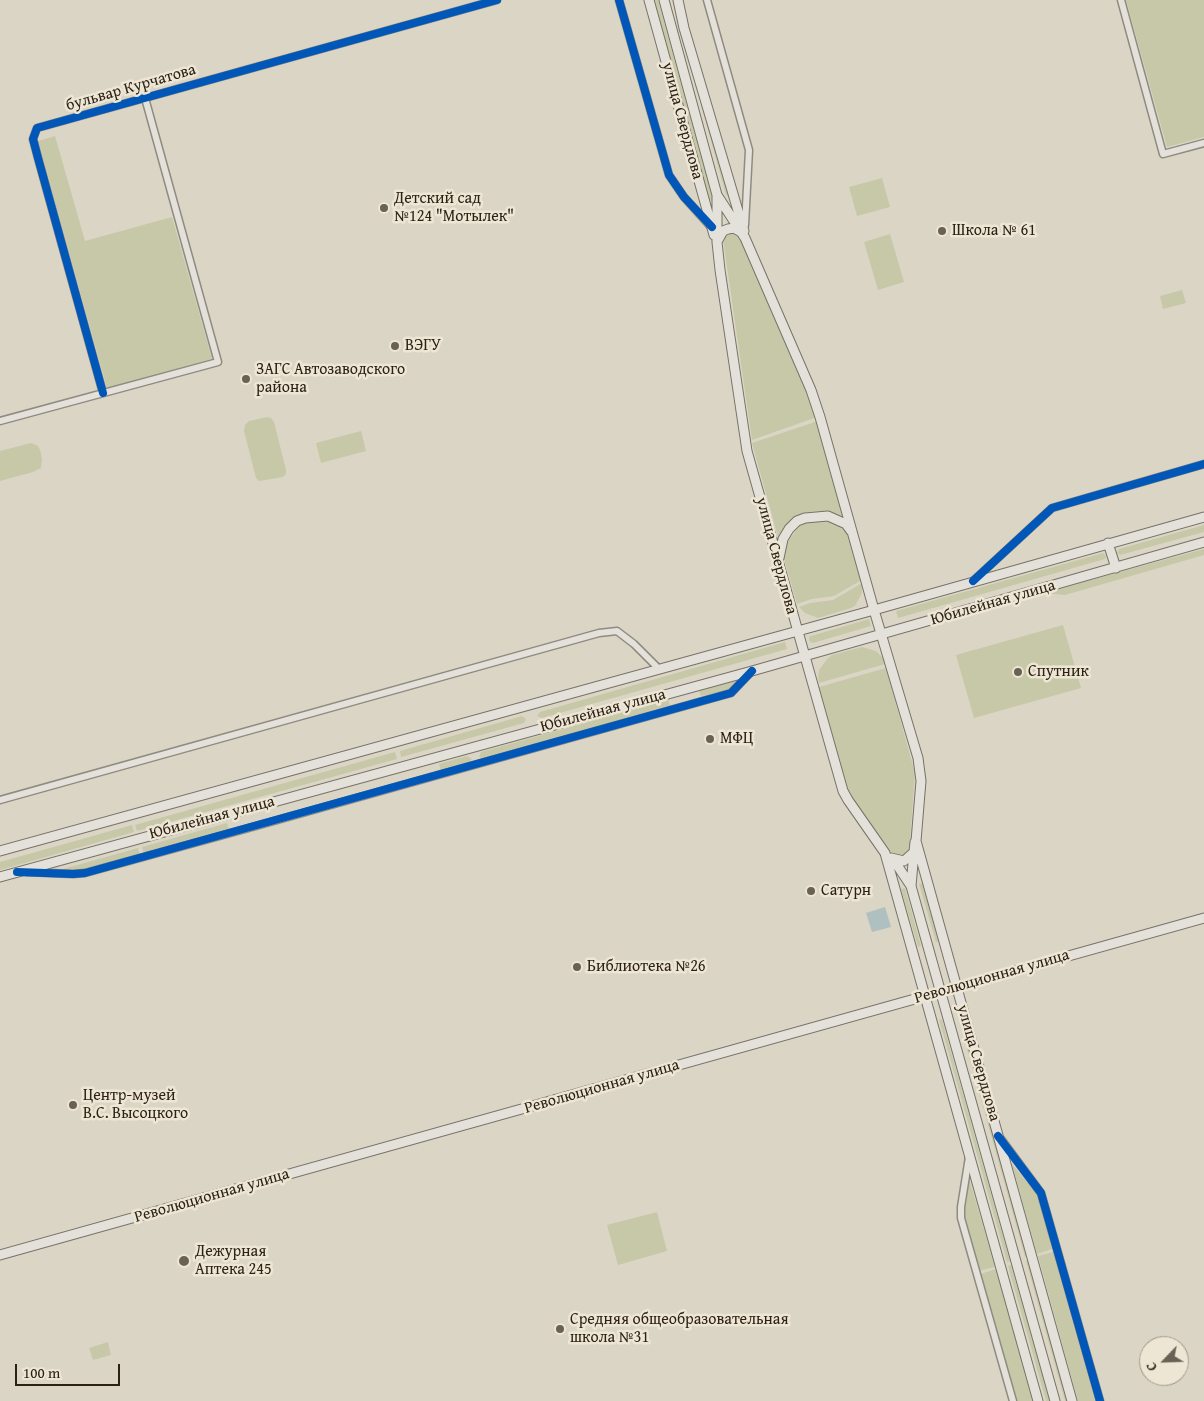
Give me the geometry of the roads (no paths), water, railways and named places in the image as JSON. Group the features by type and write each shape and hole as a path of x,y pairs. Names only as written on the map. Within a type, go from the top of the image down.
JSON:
{"main road":[{"name":"улица Свердлова","path":"649,0 717,242"},
{"name":"улица Свердлова","path":"664,0 717,194 717,242 747,451 804,656 843,790 885,853 893,859 911,886 1055,1401"},
{"name":"улица Свердлова","path":"678,0 684,28 744,234 817,408 920,770 921,781 911,886"},
{"name":"улица Свердлова","path":"717,194 744,234"},
{"path":"717,242 723,231 728,229 734,228 744,234"},
{"path":"779,565 780,548 783,539 797,521 805,518 822,516 837,519 846,524 854,538"},
{"name":"Юбилейная улица","path":"0,850 874,610 1204,516"},
{"name":"Юбилейная улица","path":"0,877 752,671 1204,542"},
{"path":"1108,544 1116,568"},
{"name":"улица Свердлова","path":"916,841 1072,1401"},
{"path":"893,859 904,861 914,852"},
{"name":"улица Свердлова","path":"885,853 1038,1401"},
{"name":"Революционная улица","path":"0,1255 1204,918"}],"street":[{"name":"бульвар Курчатова","path":"103,393 33,139 37,128 497,0"},
{"path":"618,0 669,175 684,197 712,228"},
{"path":"707,0 749,150 744,234"},
{"path":"1121,0 1163,154 1204,143"},
{"name":"бульвар Курчатова","path":"0,421 218,362 145,98"},
{"path":"973,581 1052,508 1204,464"},
{"path":"0,800 599,632 617,631 634,644 658,668"},
{"path":"17,872 85,873 731,693 752,671"},
{"path":"998,1136 1041,1193 1100,1401"},
{"path":"969,1153 961,1218 1013,1401"}],"place":[{"name":"Детский сад №124 \"Мотылек\"","path":"384,208"},
{"name":"Школа № 61","path":"942,231"},
{"name":"ВЭГУ","path":"395,346"},
{"name":"ЗАГС Автозаводского района","path":"246,379"},
{"name":"Спутник","path":"1018,672"},
{"name":"МФЦ","path":"710,739"},
{"name":"Сатурн","path":"811,891"},
{"name":"Библиотека №26","path":"577,967"},
{"name":"Центр-музей В.С. Высоцкого","path":"73,1105"},
{"name":"Дежурная Аптека 245","path":"184,1261"},
{"name":"Средняя общеобразовательная школа №31","path":"560,1329"}]}
